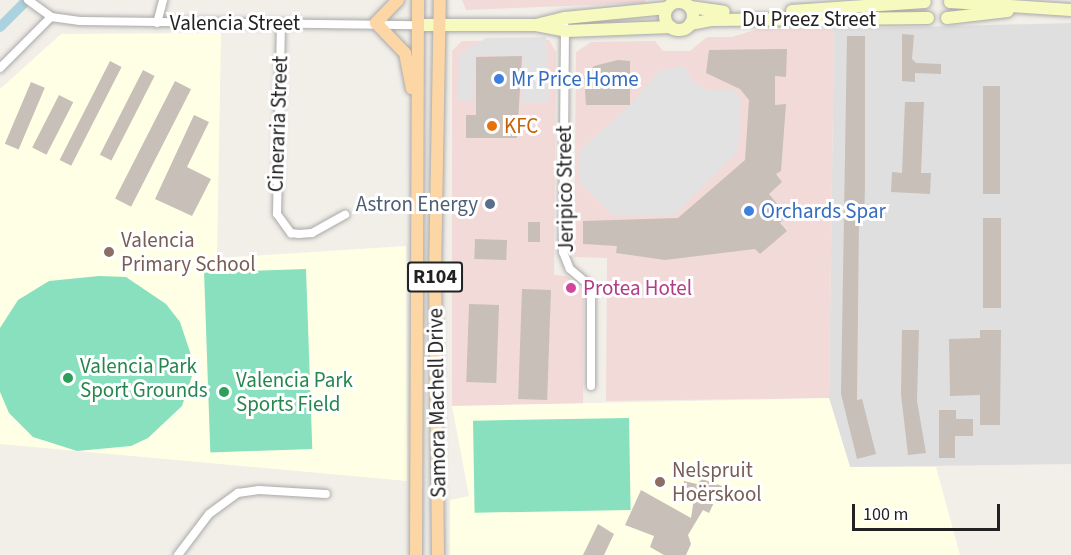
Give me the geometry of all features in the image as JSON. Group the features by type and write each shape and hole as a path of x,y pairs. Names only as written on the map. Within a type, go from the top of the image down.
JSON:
{"main road":[{"path":"398,0 376,23 405,53 418,131"},
{"name":"Samora Machell Drive","path":"416,555 418,0"},
{"name":"Samora Machell Drive","path":"438,555 435,275 440,0"}],"street":[{"path":"157,22 163,0"},
{"path":"926,1 928,18"},
{"name":"Du Preez Street","path":"536,25 565,18 680,4 712,13 767,12 926,1"},
{"path":"1018,9 947,18 949,1 1018,9 1071,10"},
{"path":"0,68 51,17 31,2"},
{"path":"671,27 665,16 680,4 690,24"},
{"name":"Valencia Street","path":"51,17 157,22 418,25"},
{"name":"Jeripico Street","path":"565,18 563,252 570,269 583,279 591,292 591,386"},
{"name":"Du Preez Street","path":"418,25 536,25 566,31 671,27 680,30 690,24 711,20 928,18 940,22 947,18"},
{"name":"Cineraria Street","path":"281,23 278,214 291,233 299,234 312,232 345,215"},
{"path":"178,555 209,514 238,494 259,490 326,494"}],"shaded area":[{"path":"462,0 646,0 643,3 466,10"},
{"path":"1071,23 1071,464 850,467 829,398 834,29"},
{"path":"758,29 834,29 829,398 606,401 607,258 574,257 576,52 591,42 655,41 663,51 690,51 707,37 732,37"},
{"name":"Valencia Primary School","path":"221,33 217,258 406,246 407,481 0,444 0,89 61,34"},
{"path":"546,37 549,102 522,103 523,55 475,56 474,101 458,100 459,55 486,38"},
{"path":"549,40 556,52 554,275 567,276 584,291 583,408 452,406 452,51 462,41"},
{"path":"684,65 693,82 706,90 735,90 741,98 738,151 674,215 613,216 579,182 579,151 630,105 659,71"},
{"name":"Nelspruit Hoërskool","path":"829,398 850,467 936,467 960,555 450,555 450,500 469,496 452,406"}],"green space":[{"path":"306,269 312,449 210,452 204,273"},
{"path":"99,276 126,277 166,304 180,322 195,367 182,406 148,438 131,446 77,451 33,437 9,413 0,392 0,328 18,300 49,281"},
{"path":"629,418 631,510 475,513 473,421"}],"building":[{"path":"902,34 914,35 912,59 916,63 941,64 941,74 915,73 915,82 902,81"},
{"path":"847,36 865,36 865,187 864,220 859,220 857,400 862,399 876,454 857,459 841,394"},
{"path":"787,49 786,77 775,76 775,105 786,104 781,171 776,174 782,182 769,194 787,216 780,223 787,231 760,254 755,249 665,260 616,253 617,246 583,244 583,221 678,218 745,160 749,100 740,89 706,73 709,50"},
{"path":"522,56 517,138 466,138 466,115 476,115 476,57"},
{"path":"618,60 630,61 630,105 586,105 584,77 594,66"},
{"path":"110,61 122,67 71,166 60,160"},
{"path":"143,70 155,76 111,161 100,155"},
{"path":"175,81 191,89 131,207 115,199"},
{"path":"31,82 45,88 19,150 5,144"},
{"path":"983,86 1000,86 1000,194 983,194"},
{"path":"59,95 73,102 46,155 32,148"},
{"path":"905,102 924,102 921,173 931,173 930,194 891,192 892,172 902,173"},
{"path":"194,115 209,122 187,167 211,179 192,216 155,199"},
{"path":"983,218 1001,218 1001,308 983,308"},
{"path":"528,222 540,222 540,242 528,242"},
{"path":"475,239 507,240 506,260 474,259"},
{"path":"522,289 551,290 547,400 518,399"},
{"path":"469,304 499,305 496,383 466,382"},
{"path":"902,330 919,330 917,401 926,453 908,455 901,394"},
{"path":"980,330 1001,330 1000,425 980,425 980,395 950,396 949,339 980,338"},
{"path":"939,410 956,410 956,419 973,419 973,436 955,436 955,458 939,458"},
{"path":"702,479 722,486 709,513 703,510 688,535 691,544 686,555 664,555 650,547 654,536 625,525 641,490 691,518 695,492 684,488 684,481 697,484"},
{"path":"598,524 614,534 604,555 583,555"}],"waterway":[{"path":"0,27 27,0"}],"place":[{"name":"Mr Price Home","path":"499,79"},
{"name":"KFC","path":"492,126"},
{"name":"Astron Energy","path":"490,204"},
{"name":"Orchards Spar","path":"749,211"},
{"name":"Valencia Primary School","path":"109,252"},
{"name":"Protea Hotel","path":"571,288"},
{"name":"Valencia Park Sport Grounds","path":"68,378"},
{"name":"Valencia Park Sports Field","path":"224,392"},
{"name":"Nelspruit Hoërskool","path":"660,482"}]}
